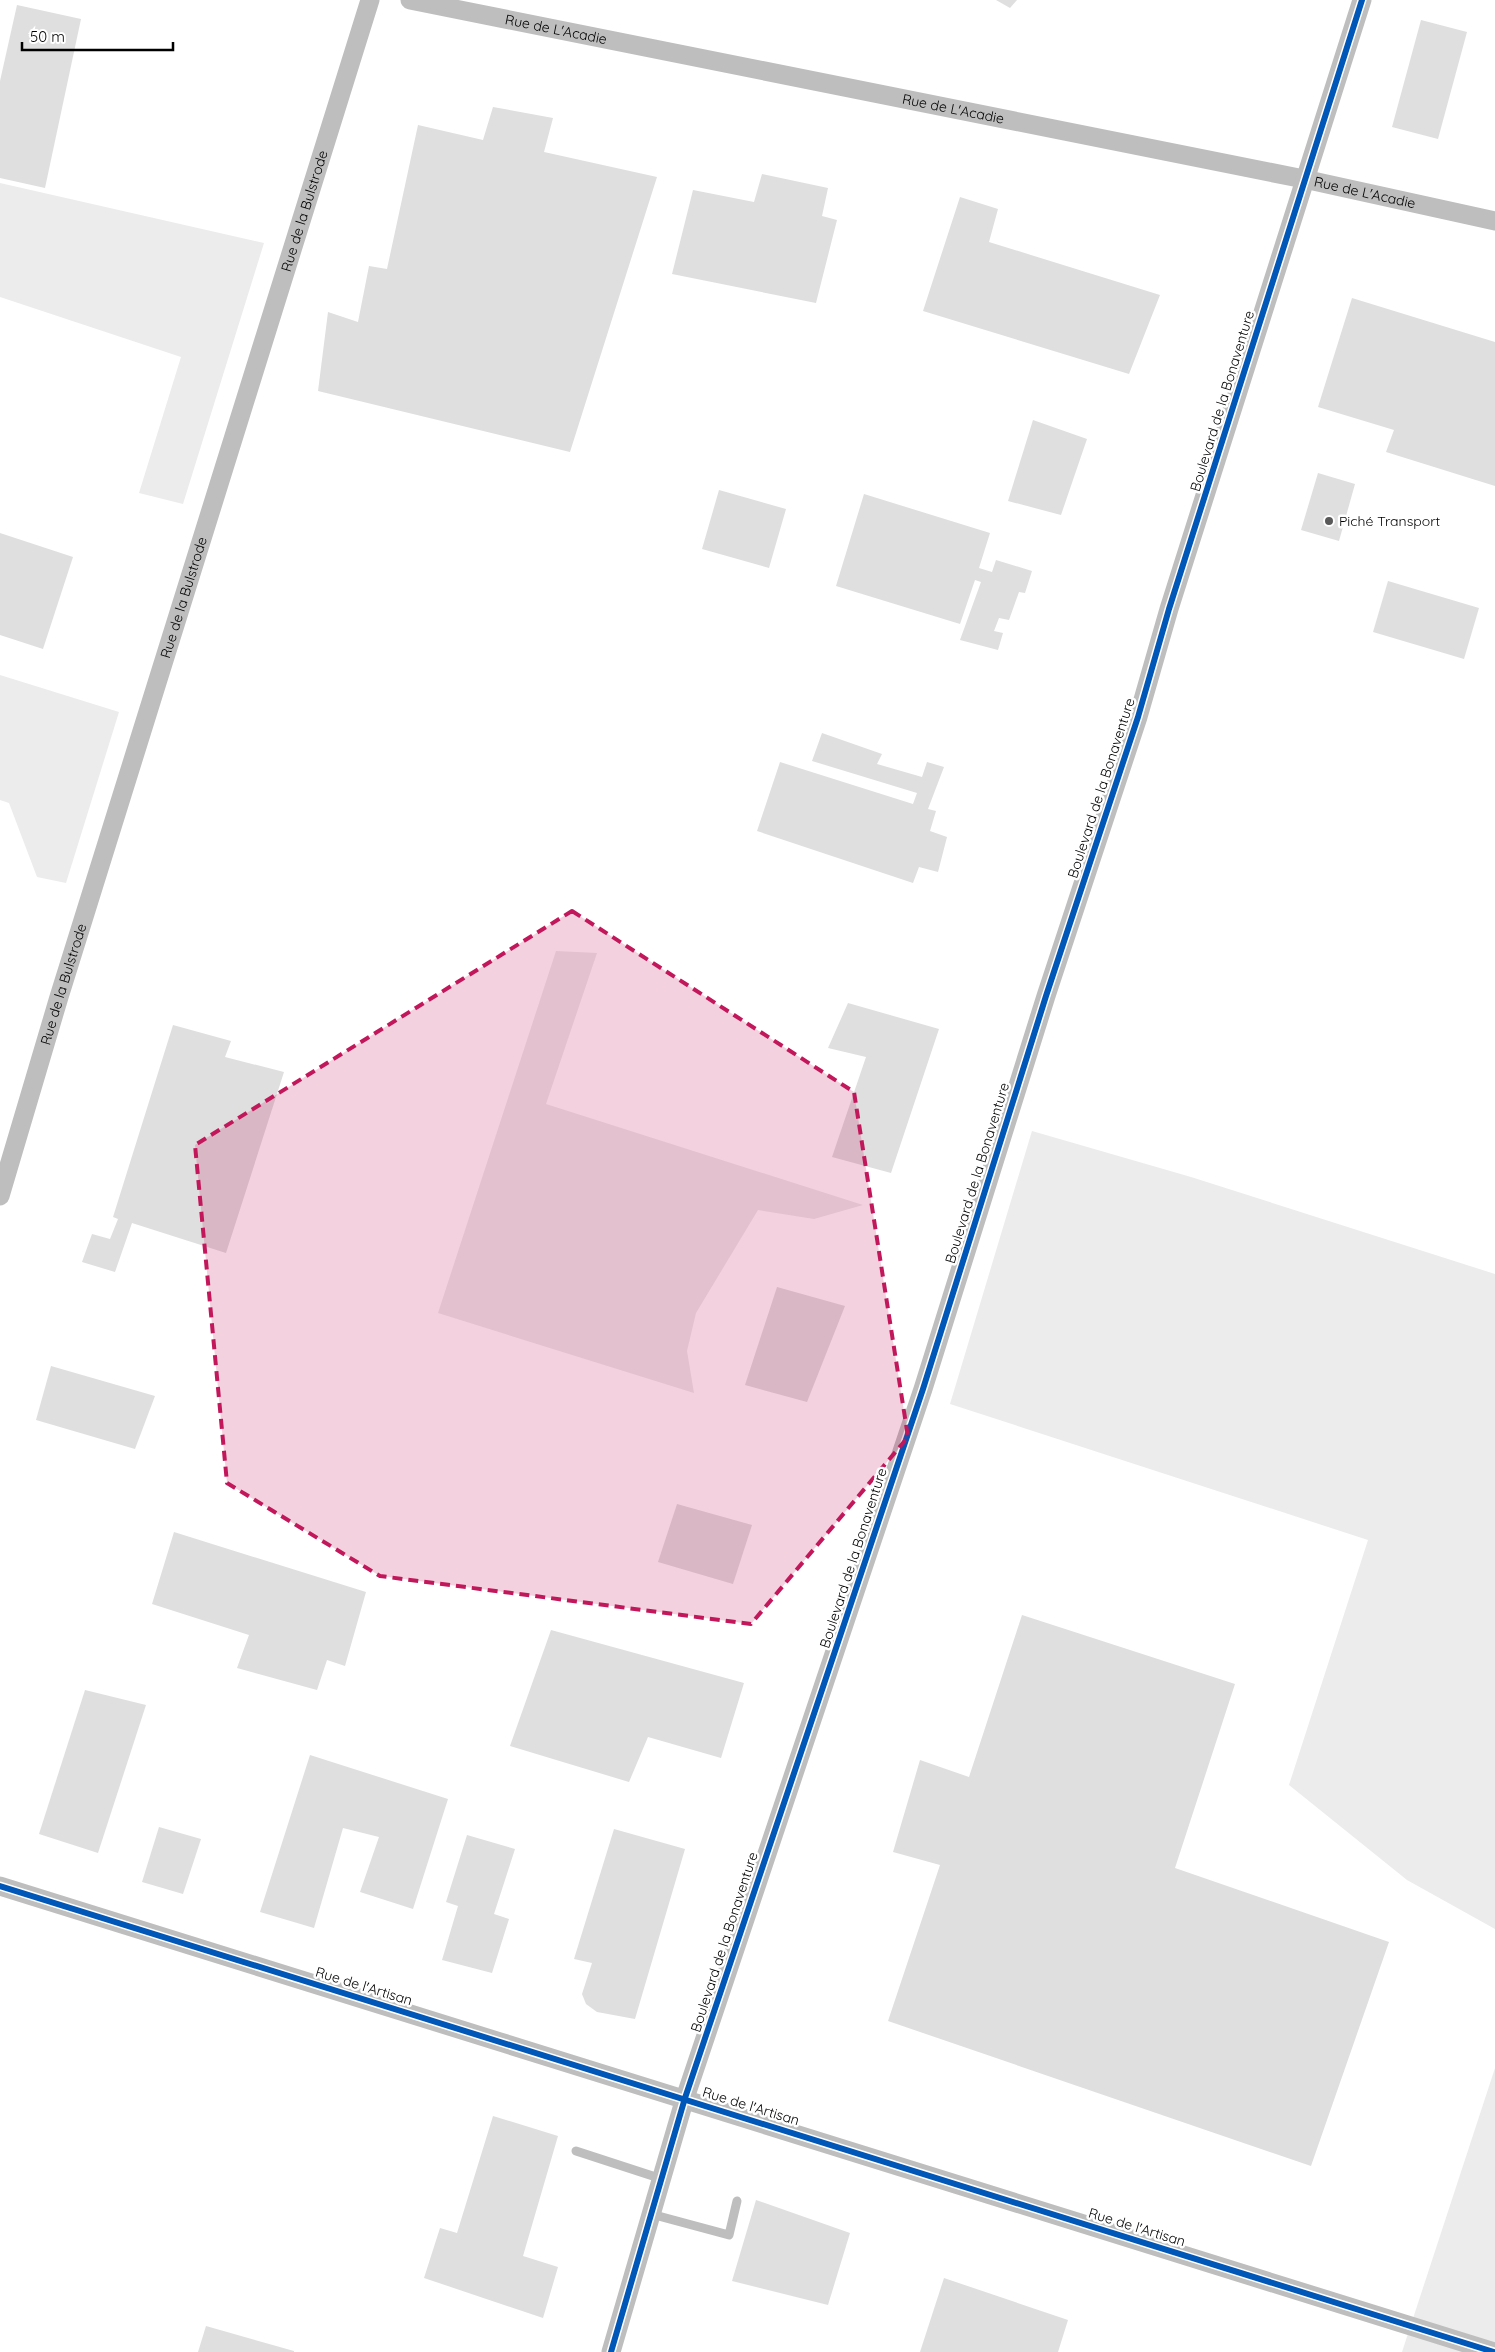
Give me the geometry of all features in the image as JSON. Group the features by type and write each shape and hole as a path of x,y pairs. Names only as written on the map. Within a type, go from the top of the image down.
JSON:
{"street":[{"name":"Rue de la Bulstrode","path":"0,1196 59,997 370,0"},
{"name":"Rue de L'Acadie","path":"410,0 1304,179 1495,221"},
{"name":"Boulevard de la Bonaventure","path":"611,2352 685,2098 922,1389 1049,986 1138,717 1169,609 1362,0"},
{"name":"Rue de l'Artisan","path":"0,1886 685,2098 1494,2352"}],"lane":[{"path":"576,2151 662,2179"},
{"path":"651,2214 729,2235 737,2201"}],"highlighted area":[{"path":"572,911 854,1092 908,1437 751,1624 380,1576 227,1483 195,1145"}],"shaded area":[{"path":"0,183 264,243 183,504 139,493 181,357 0,297"},
{"path":"0,675 119,712 66,883 37,877 9,803 0,800"},
{"path":"556,951 597,953 546,1104 863,1205 814,1219 758,1210 696,1313 687,1351 694,1393 438,1313"},
{"path":"1032,1131 1191,1177 1495,1274 1495,1929 1407,1880 1289,1785 1368,1540 950,1404"},
{"path":"1495,2068 1495,2352 1402,2352"}],"building":[{"path":"996,0 1017,0 1010,8"},
{"path":"17,5 81,19 45,188 0,178 0,81"},
{"path":"1421,20 1467,32 1438,139 1392,127"},
{"path":"493,107 553,118 544,152 657,177 570,452 318,391 328,312 358,322 369,266 387,269 418,125 483,140"},
{"path":"762,174 828,188 822,216 837,220 816,303 672,274 693,190 754,202"},
{"path":"960,197 998,209 989,242 1160,295 1129,374 923,311"},
{"path":"1352,298 1495,342 1495,486 1386,452 1394,430 1318,407"},
{"path":"1033,420 1087,439 1061,515 1008,501"},
{"path":"1318,473 1355,484 1339,541 1301,530"},
{"path":"719,490 786,509 769,568 702,549"},
{"path":"864,494 990,533 979,568 992,572 996,560 1032,571 1025,593 1019,592 1009,620 999,618 994,631 1003,633 998,650 960,640 981,582 975,580 960,624 836,586"},
{"path":"0,533 73,557 43,649 0,635"},
{"path":"1388,581 1479,608 1464,659 1373,632"},
{"path":"822,733 882,754 877,764 922,777 927,762 944,767 928,809 936,811 930,831 947,837 938,872 919,867 913,883 757,831 780,762 913,804 917,793 812,761"},
{"path":"848,1003 939,1029 891,1173 832,1157 866,1057 828,1048"},
{"path":"173,1025 231,1041 225,1057 284,1072 226,1253 132,1223 115,1272 82,1262 92,1234 110,1239 118,1219 113,1217"},
{"path":"777,1287 845,1306 807,1402 745,1385"},
{"path":"51,1366 155,1396 135,1449 36,1420"},
{"path":"677,1504 752,1525 733,1584 658,1562"},
{"path":"174,1532 366,1592 345,1666 327,1660 317,1690 237,1668 249,1635 152,1604"},
{"path":"1022,1615 1235,1684 1175,1868 1389,1942 1311,2166 888,2021 940,1865 893,1852 920,1760 969,1777"},
{"path":"551,1630 744,1683 721,1758 648,1737 629,1782 510,1746"},
{"path":"85,1690 146,1705 98,1853 39,1834"},
{"path":"310,1755 448,1799 413,1909 360,1892 379,1837 343,1828 314,1928 260,1912"},
{"path":"159,1827 201,1839 183,1894 142,1882"},
{"path":"614,1829 685,1849 635,2019 597,2012 586,2004 582,1994 592,1963 574,1959"},
{"path":"467,1835 515,1849 494,1914 509,1919 492,1973 442,1960 458,1906 446,1902"},
{"path":"493,2116 558,2136 523,2256 558,2267 543,2318 424,2278 440,2228 457,2233"},
{"path":"756,2200 850,2233 828,2305 732,2281"},
{"path":"944,2278 1068,2320 1058,2352 920,2352"},
{"path":"206,2326 294,2351 294,2352 198,2352"}],"cycle path":[{"path":"611,2352 685,2098 923,1389 1046,996 1138,717 1169,609 1362,0"},
{"path":"0,1886 1494,2352"}],"place":[{"name":"Piché Transport","path":"1329,521"}]}
